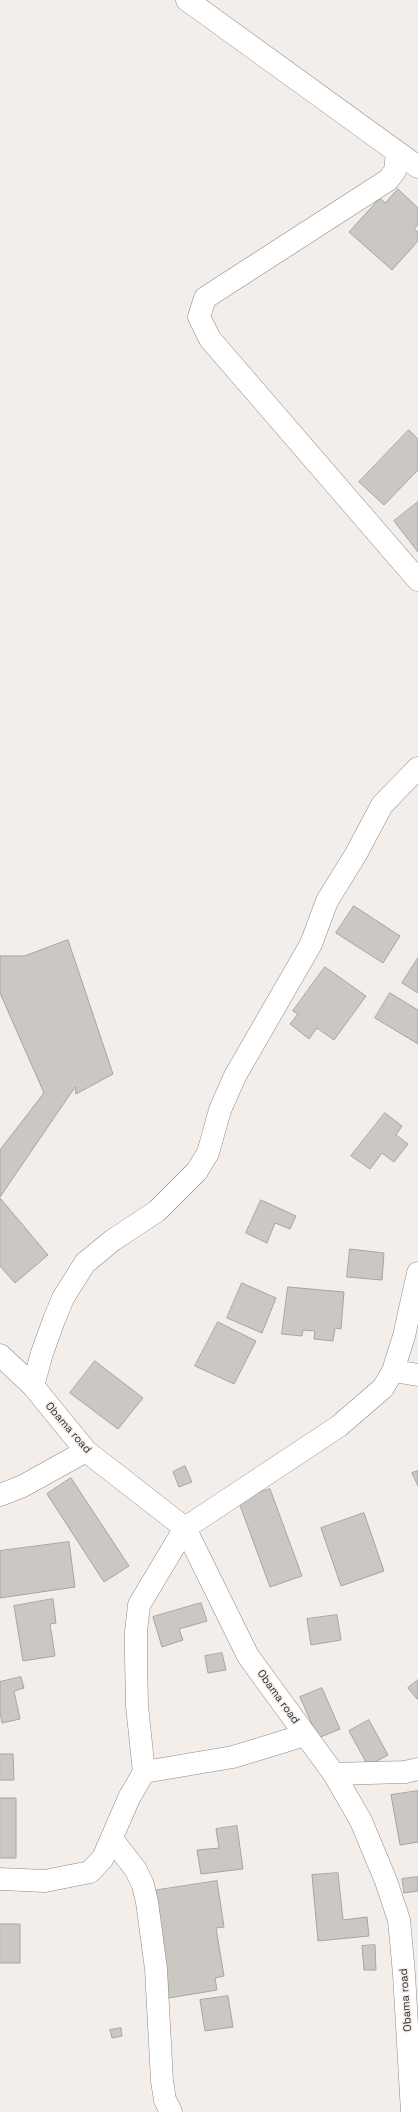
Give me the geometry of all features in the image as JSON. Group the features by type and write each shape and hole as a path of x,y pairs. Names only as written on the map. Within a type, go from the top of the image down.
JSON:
{"street":[{"path":"187,0 418,167"},
{"path":"397,153 395,171 388,180 205,298 199,317 210,339 418,580"},
{"path":"33,1386 42,1352 63,1298 85,1263 113,1240 157,1211 197,1171 208,1153 220,1110 235,1076 311,944 327,901 356,854 382,805 418,768"},
{"path":"0,1879 45,1881 90,1872 103,1858 129,1798 144,1772 137,1706 136,1632 139,1605 184,1528 339,1426 383,1388 393,1371 404,1336 418,1273"},
{"name":"Obama road","path":"0,1355 33,1386 86,1451 184,1528 248,1656 334,1774 361,1821 386,1881 399,1920 404,1974 412,2112"},
{"path":"393,1371 418,1375"},
{"path":"0,1495 29,1483 86,1451"},
{"path":"144,1772 233,1757 305,1736"},
{"path":"334,1774 404,1772 418,1768"},
{"path":"112,1839 136,1870 143,1885 147,1902 156,1969 162,2081 165,2100 171,2112"}],"building":[{"path":"398,189 418,208 418,225 414,229 418,232 418,241 392,270 349,232 380,198 385,203"},
{"path":"409,430 418,439 418,470 384,505 359,482"},
{"path":"418,502 418,552 394,521"},
{"path":"354,906 400,936 383,963 336,933"},
{"path":"68,940 113,1074 76,1094 75,1087 0,1197 0,1150 44,1093 0,993 0,956 24,956"},
{"path":"418,958 418,993 402,983"},
{"path":"325,967 366,996 334,1040 317,1028 309,1039 290,1024 298,1014 293,1011"},
{"path":"390,993 418,1010 418,1044 375,1018"},
{"path":"385,1113 402,1126 396,1135 408,1144 394,1162 382,1153 370,1169 351,1156"},
{"path":"0,1198 48,1255 15,1283 0,1266"},
{"path":"261,1200 296,1216 290,1229 275,1223 267,1243 246,1233"},
{"path":"350,1249 384,1253 382,1280 347,1277"},
{"path":"242,1283 276,1298 262,1333 227,1318"},
{"path":"288,1287 344,1292 341,1329 335,1328 333,1341 314,1339 315,1331 303,1330 302,1336 282,1334"},
{"path":"218,1322 256,1341 234,1384 195,1366"},
{"path":"95,1361 143,1398 118,1429 70,1393"},
{"path":"185,1466 192,1482 179,1487 173,1472"},
{"path":"418,1471 418,1486 412,1473"},
{"path":"71,1478 129,1566 104,1582 47,1494"},
{"path":"270,1489 302,1576 270,1587 238,1500"},
{"path":"364,1513 384,1571 341,1586 321,1528"},
{"path":"69,1542 75,1587 0,1598 0,1551"},
{"path":"53,1599 56,1623 50,1624 55,1656 23,1661 14,1606"},
{"path":"201,1603 207,1621 179,1629 183,1640 162,1647 153,1617"},
{"path":"337,1615 341,1640 311,1645 307,1619"},
{"path":"222,1653 226,1670 208,1673 205,1656"},
{"path":"21,1677 24,1688 14,1691 20,1719 2,1723 0,1712 0,1682"},
{"path":"418,1680 418,1698 417,1699 408,1688"},
{"path":"322,1688 340,1729 318,1738 300,1697"},
{"path":"369,1720 388,1755 368,1766 349,1731"},
{"path":"0,1754 13,1754 14,1780 0,1780"},
{"path":"418,1791 418,1842 400,1845 391,1795"},
{"path":"0,1798 16,1798 16,1858 0,1858"},
{"path":"237,1826 243,1869 201,1874 197,1850 219,1848 216,1829"},
{"path":"338,1873 343,1920 367,1917 369,1936 318,1941 312,1875"},
{"path":"418,1877 418,1891 404,1893 402,1879"},
{"path":"217,1881 224,1927 216,1928 224,1976 215,1978 217,1990 169,1998 152,1891"},
{"path":"0,1924 20,1924 20,1963 0,1963"},
{"path":"375,1945 376,1970 364,1970 362,1946"},
{"path":"228,1996 233,2027 205,2031 200,2000"},
{"path":"121,2028 122,2036 112,2038 110,2030"}]}
